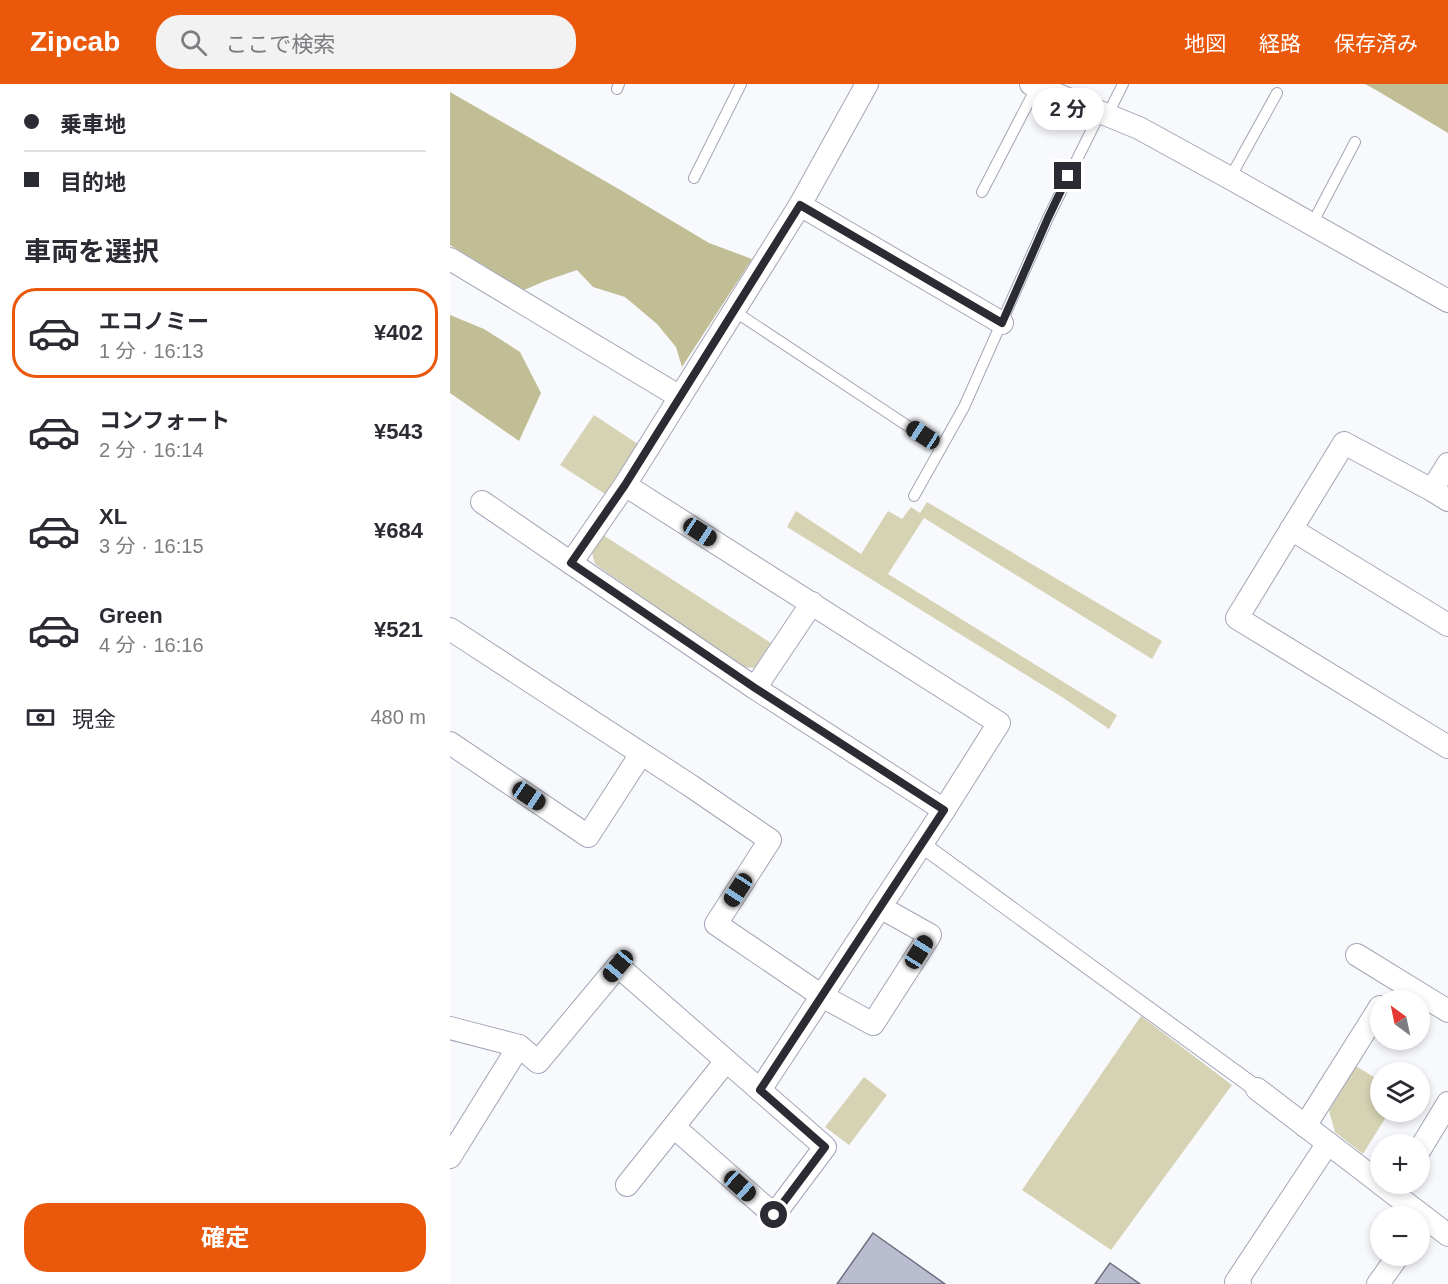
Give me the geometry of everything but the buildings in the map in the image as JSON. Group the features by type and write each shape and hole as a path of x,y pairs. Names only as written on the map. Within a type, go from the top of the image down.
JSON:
{"street":[{"path":"571,563 625,485 800,205 867,84"},
{"path":"1047,87 1103,114 1139,128 1448,301"},
{"path":"800,205 1002,323"},
{"path":"450,259 680,397"},
{"path":"1448,464 1440,495 1344,443 1237,618 1448,747"},
{"path":"625,485 999,723 760,1090"},
{"path":"482,502 755,688 944,810"},
{"path":"1291,529 1448,625"},
{"path":"755,688 812,603"},
{"path":"450,629 770,840 716,924 822,996 873,1024 930,935 880,907"},
{"path":"450,743 588,836 641,754"},
{"path":"921,844 1370,1173"},
{"path":"1357,955 1448,1011"},
{"path":"450,1028 519,1046 538,1062 618,966 825,1147 774,1215 674,1126"},
{"path":"1390,990 1397,980"},
{"path":"1305,1126 1370,1023"},
{"path":"450,1157 519,1046"},
{"path":"627,1185 726,1061"},
{"path":"1429,1134 1448,1102"},
{"path":"1240,1284 1236,1282 1328,1143"},
{"path":"1397,1194 1408,1206"},
{"path":"1430,1225 1448,1235"},
{"path":"1378,1284 1391,1266"}],"lane":[{"path":"694,178 741,84"},
{"path":"915,496 964,407 1048,218 1103,114 1123,84"},
{"path":"982,192 1047,87"},
{"path":"1230,178 1276,93"},
{"path":"1312,224 1356,142"},
{"path":"734,311 942,448"}],"shaded area":[{"path":"1365,84 1448,84 1448,133 1376,90"},
{"path":"450,92 709,243 752,259 682,367 676,347 657,324 625,297 593,287 577,270 524,290 450,245"},
{"path":"450,315 484,329 520,352 541,393 519,441 450,393"},
{"path":"594,415 638,444 605,494 560,465"},
{"path":"927,502 1162,641 1152,659 924,518 888,574 1117,715 1109,729 1065,699 787,527 796,511 861,554 888,511 902,519 911,507 920,513"},
{"path":"603,535 771,643 754,668 743,667 595,564 592,553"},
{"path":"1141,1016 1232,1085 1111,1250 1022,1190"},
{"path":"1356,1066 1370,1075 1370,1122 1383,1122 1375,1134 1370,1134 1370,1143 1363,1154 1335,1132 1329,1111"},
{"path":"864,1077 887,1095 849,1145 825,1127"}],"route":[{"path":"774,1215 825,1147 760,1090 944,810 755,688 571,563 625,485 800,205 1002,323 1068,176"}]}
